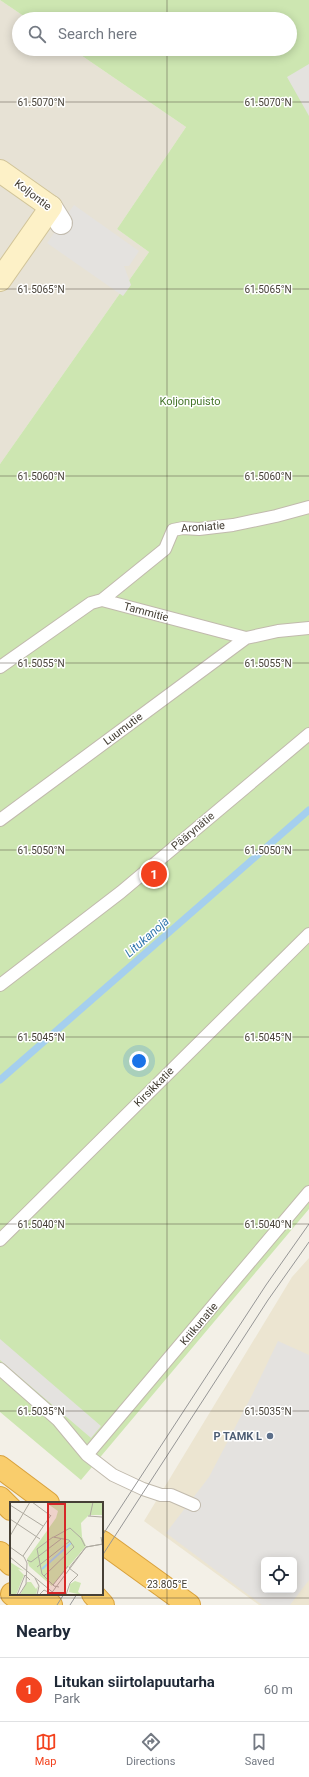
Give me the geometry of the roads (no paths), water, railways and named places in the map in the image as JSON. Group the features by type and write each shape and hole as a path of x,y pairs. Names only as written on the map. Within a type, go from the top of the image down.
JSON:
{"highway":[{"path":"0,1467 47,1502"},
{"path":"0,1498 10,1508"},
{"path":"103,1543 188,1605"},
{"path":"0,1553 10,1563"},
{"path":"0,1584 10,1592"},
{"path":"14,1595 26,1605"},
{"path":"41,1595 51,1605"},
{"path":"94,1595 103,1605"}],"street":[{"name":"Koljontie","path":"0,171 56,215 0,280"}],"lane":[{"name":"Aroniatie","path":"102,600 165,548 173,530 233,525 276,516 309,506"},
{"name":"Tammitie","path":"102,600 246,638 278,631 309,628"},
{"path":"0,667 91,604 102,600"},
{"name":"Luumutie","path":"0,820 246,638"},
{"name":"Päärynätie","path":"0,985 121,892 309,734"},
{"name":"Kirsikkatie","path":"0,1240 309,934"},
{"name":"Kriikunatie","path":"87,1455 309,1192"},
{"path":"0,1369 58,1420 87,1455 113,1475 143,1489 161,1495 171,1495 194,1505"}],"waterway":[{"name":"Litukanoja","path":"0,1080 309,810"}],"tram line":[{"path":"103,1534 266,1285 309,1224"},
{"path":"103,1554 268,1300 309,1242"},
{"path":"57,1605 63,1595"},
{"path":"70,1605 76,1595"}],"place":[{"name":"Litukan siirtolapuutarha","path":"154,874"},
{"name":"P TAMK L","path":"270,1436"}],"park label":[{"name":"Koljonpuisto","path":"190,401"}]}
